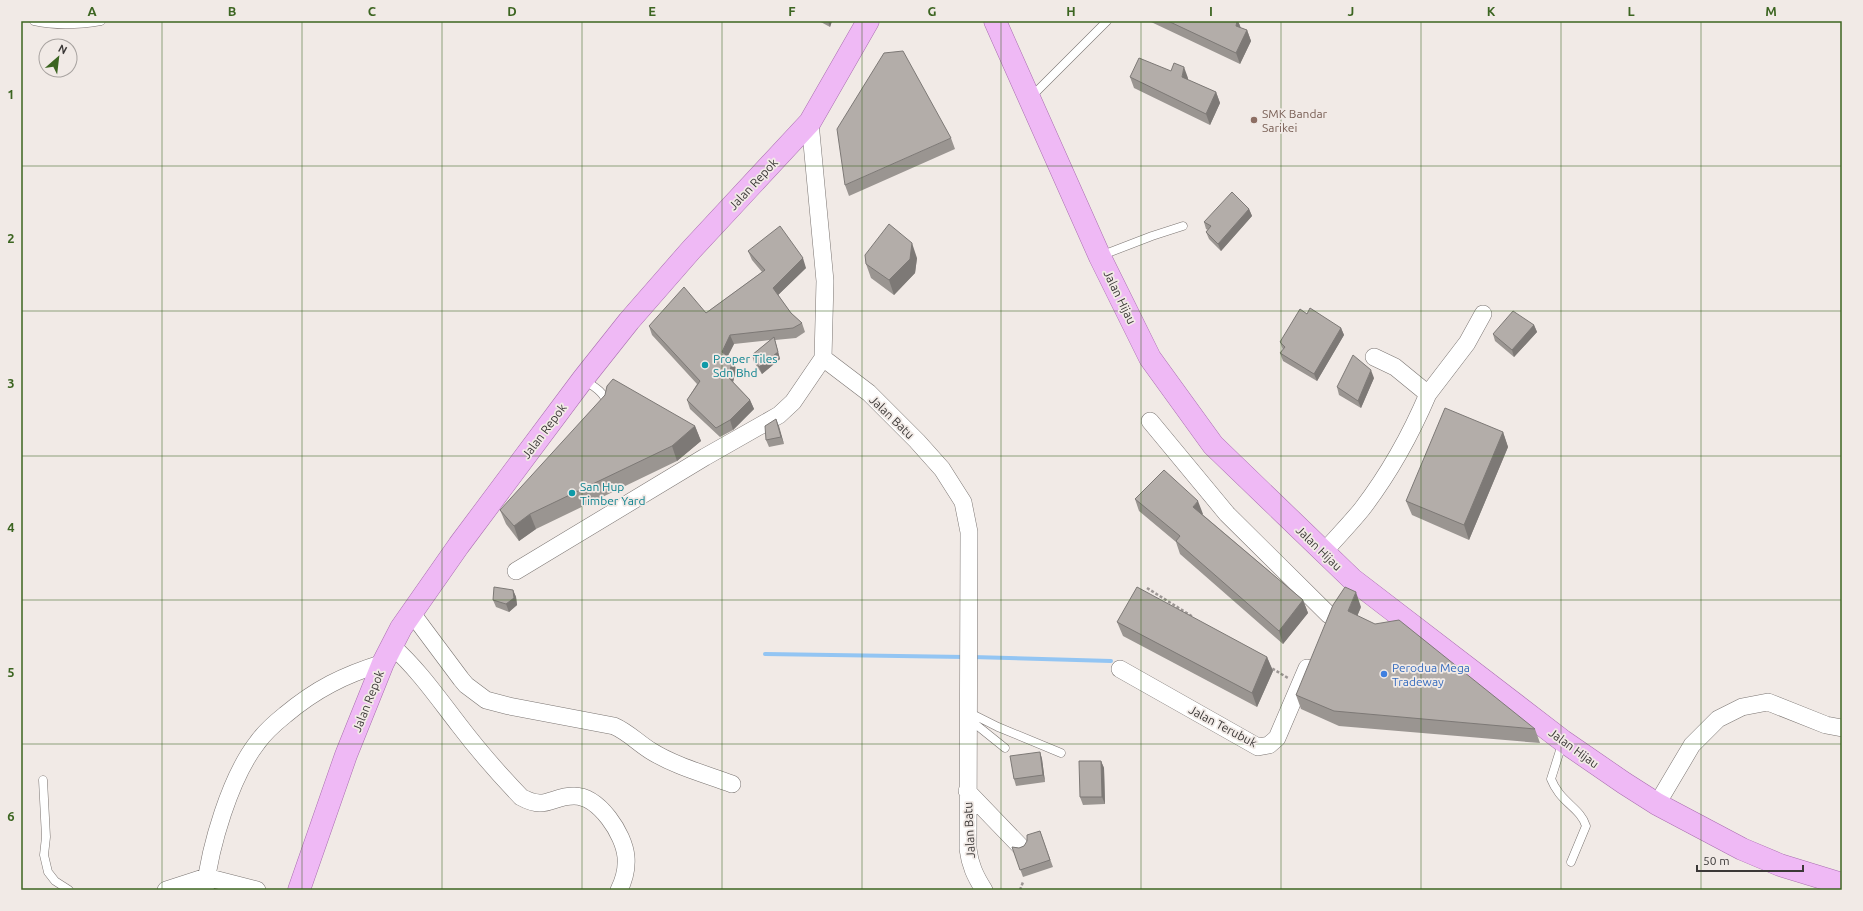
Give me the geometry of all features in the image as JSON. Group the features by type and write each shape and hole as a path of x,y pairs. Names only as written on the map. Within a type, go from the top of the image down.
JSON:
{"main road":[{"name":"Jalan Repok","path":"300,890 346,755 387,655 400,628 459,545 583,379 630,321 687,255 810,122 868,21"},
{"name":"Jalan Hijau","path":"995,21 1100,257 1150,358 1213,445 1323,553 1337,604 1563,741 1624,784 1657,804 1742,849 1829,885"}],"street":[{"path":"516,571 779,414 793,402 823,358 825,281 810,122"},
{"path":"1323,553 1362,509 1384,476 1418,418 1428,394 1468,343 1483,314"},
{"path":"1374,357 1395,367 1428,394"},
{"name":"Jalan Batu","path":"823,358 868,393 918,441 942,469 963,502 969,532 967,791 969,862 975,877 984,890"},
{"path":"1150,421 1227,514 1337,604"},
{"path":"411,612 466,685 486,700 509,706 614,726 625,730 651,751 684,766 732,784"},
{"name":"Jalan Terubuk","path":"1120,669 1258,747 1269,745 1277,738 1314,650"},
{"path":"205,883 211,849 227,802 246,758 257,742 297,705 323,687 387,655 404,657 427,683 460,727 521,797 531,803 543,804 573,796 586,798 597,805 606,815 623,843 626,857 626,871 619,890"},
{"path":"1657,804 1692,745 1718,719 1742,707 1768,702 1826,725 1842,728"},
{"name":"Jalan Batu","path":"967,791 1020,846"},
{"path":"166,890 205,883 257,890"}],"lane":[{"path":"34,21 51,24 78,25 101,21"},
{"path":"1030,98 1104,22"},
{"path":"1100,257 1152,236 1183,226"},
{"path":"583,379 595,387 605,398 607,403 600,412"},
{"path":"968,715 1005,748"},
{"path":"968,715 1062,754"},
{"path":"1563,741 1551,779 1558,793 1584,820 1586,826 1571,862"},
{"path":"43,780 46,837 44,855 48,872 55,881 69,890"}],"path":[{"path":"1148,588 1194,618"},
{"path":"1267,665 1300,686"},
{"path":"1020,890 1023,882"}],"building":[{"path":"1168,21 1237,21 1236,26 1247,30 1236,53"},
{"path":"903,51 951,138 845,185 837,129 884,53"},
{"path":"1139,58 1171,71 1174,63 1184,67 1182,77 1216,92 1206,114 1130,77"},
{"path":"1232,192 1249,209 1218,244 1206,232 1211,226 1204,222"},
{"path":"889,224 912,243 910,259 889,280 866,264 865,255"},
{"path":"780,226 803,258 773,288 791,313 802,323 793,328 730,335 722,352 733,360 728,377 750,400 730,420 716,428 687,400 700,381 649,326 684,287 706,313 765,270 748,251"},
{"path":"1310,308 1341,328 1314,374 1280,353 1285,347 1280,342 1300,309 1307,314"},
{"path":"1513,311 1534,325 1512,350 1493,334"},
{"path":"774,337 778,352 759,367 752,355"},
{"path":"1353,355 1371,370 1358,401 1337,387"},
{"name":"San Hup Timber Yard","path":"613,379 695,426 672,446 530,514 514,526 500,510 605,395 607,386"},
{"path":"1445,408 1503,432 1464,525 1406,501"},
{"path":"776,419 781,437 766,440 765,426"},
{"path":"1164,470 1198,501 1193,507 1303,600 1279,631 1176,541 1180,536 1135,499"},
{"path":"494,587 513,590 514,598 506,604 493,600"},
{"path":"1137,587 1267,657 1252,693 1117,622"},
{"name":"Perodua Mega Tradeway","path":"1345,587 1356,592 1348,611 1375,624 1399,620 1535,729 1334,711 1296,695 1333,605"},
{"path":"1040,752 1043,775 1014,779 1010,756"},
{"path":"1079,761 1101,761 1102,797 1080,797"},
{"path":"1040,831 1050,860 1020,870 1012,847 1019,848 1024,846 1027,841 1027,835"}],"waterway":[{"path":"765,654 965,657"},
{"path":"972,657 1111,661"}],"place":[{"name":"SMK Bandar Sarikei","path":"1254,120"},
{"name":"Proper Tiles Sdn Bhd","path":"705,365"},
{"name":"San Hup Timber Yard","path":"572,493"},
{"name":"Perodua Mega Tradeway","path":"1384,674"}]}
